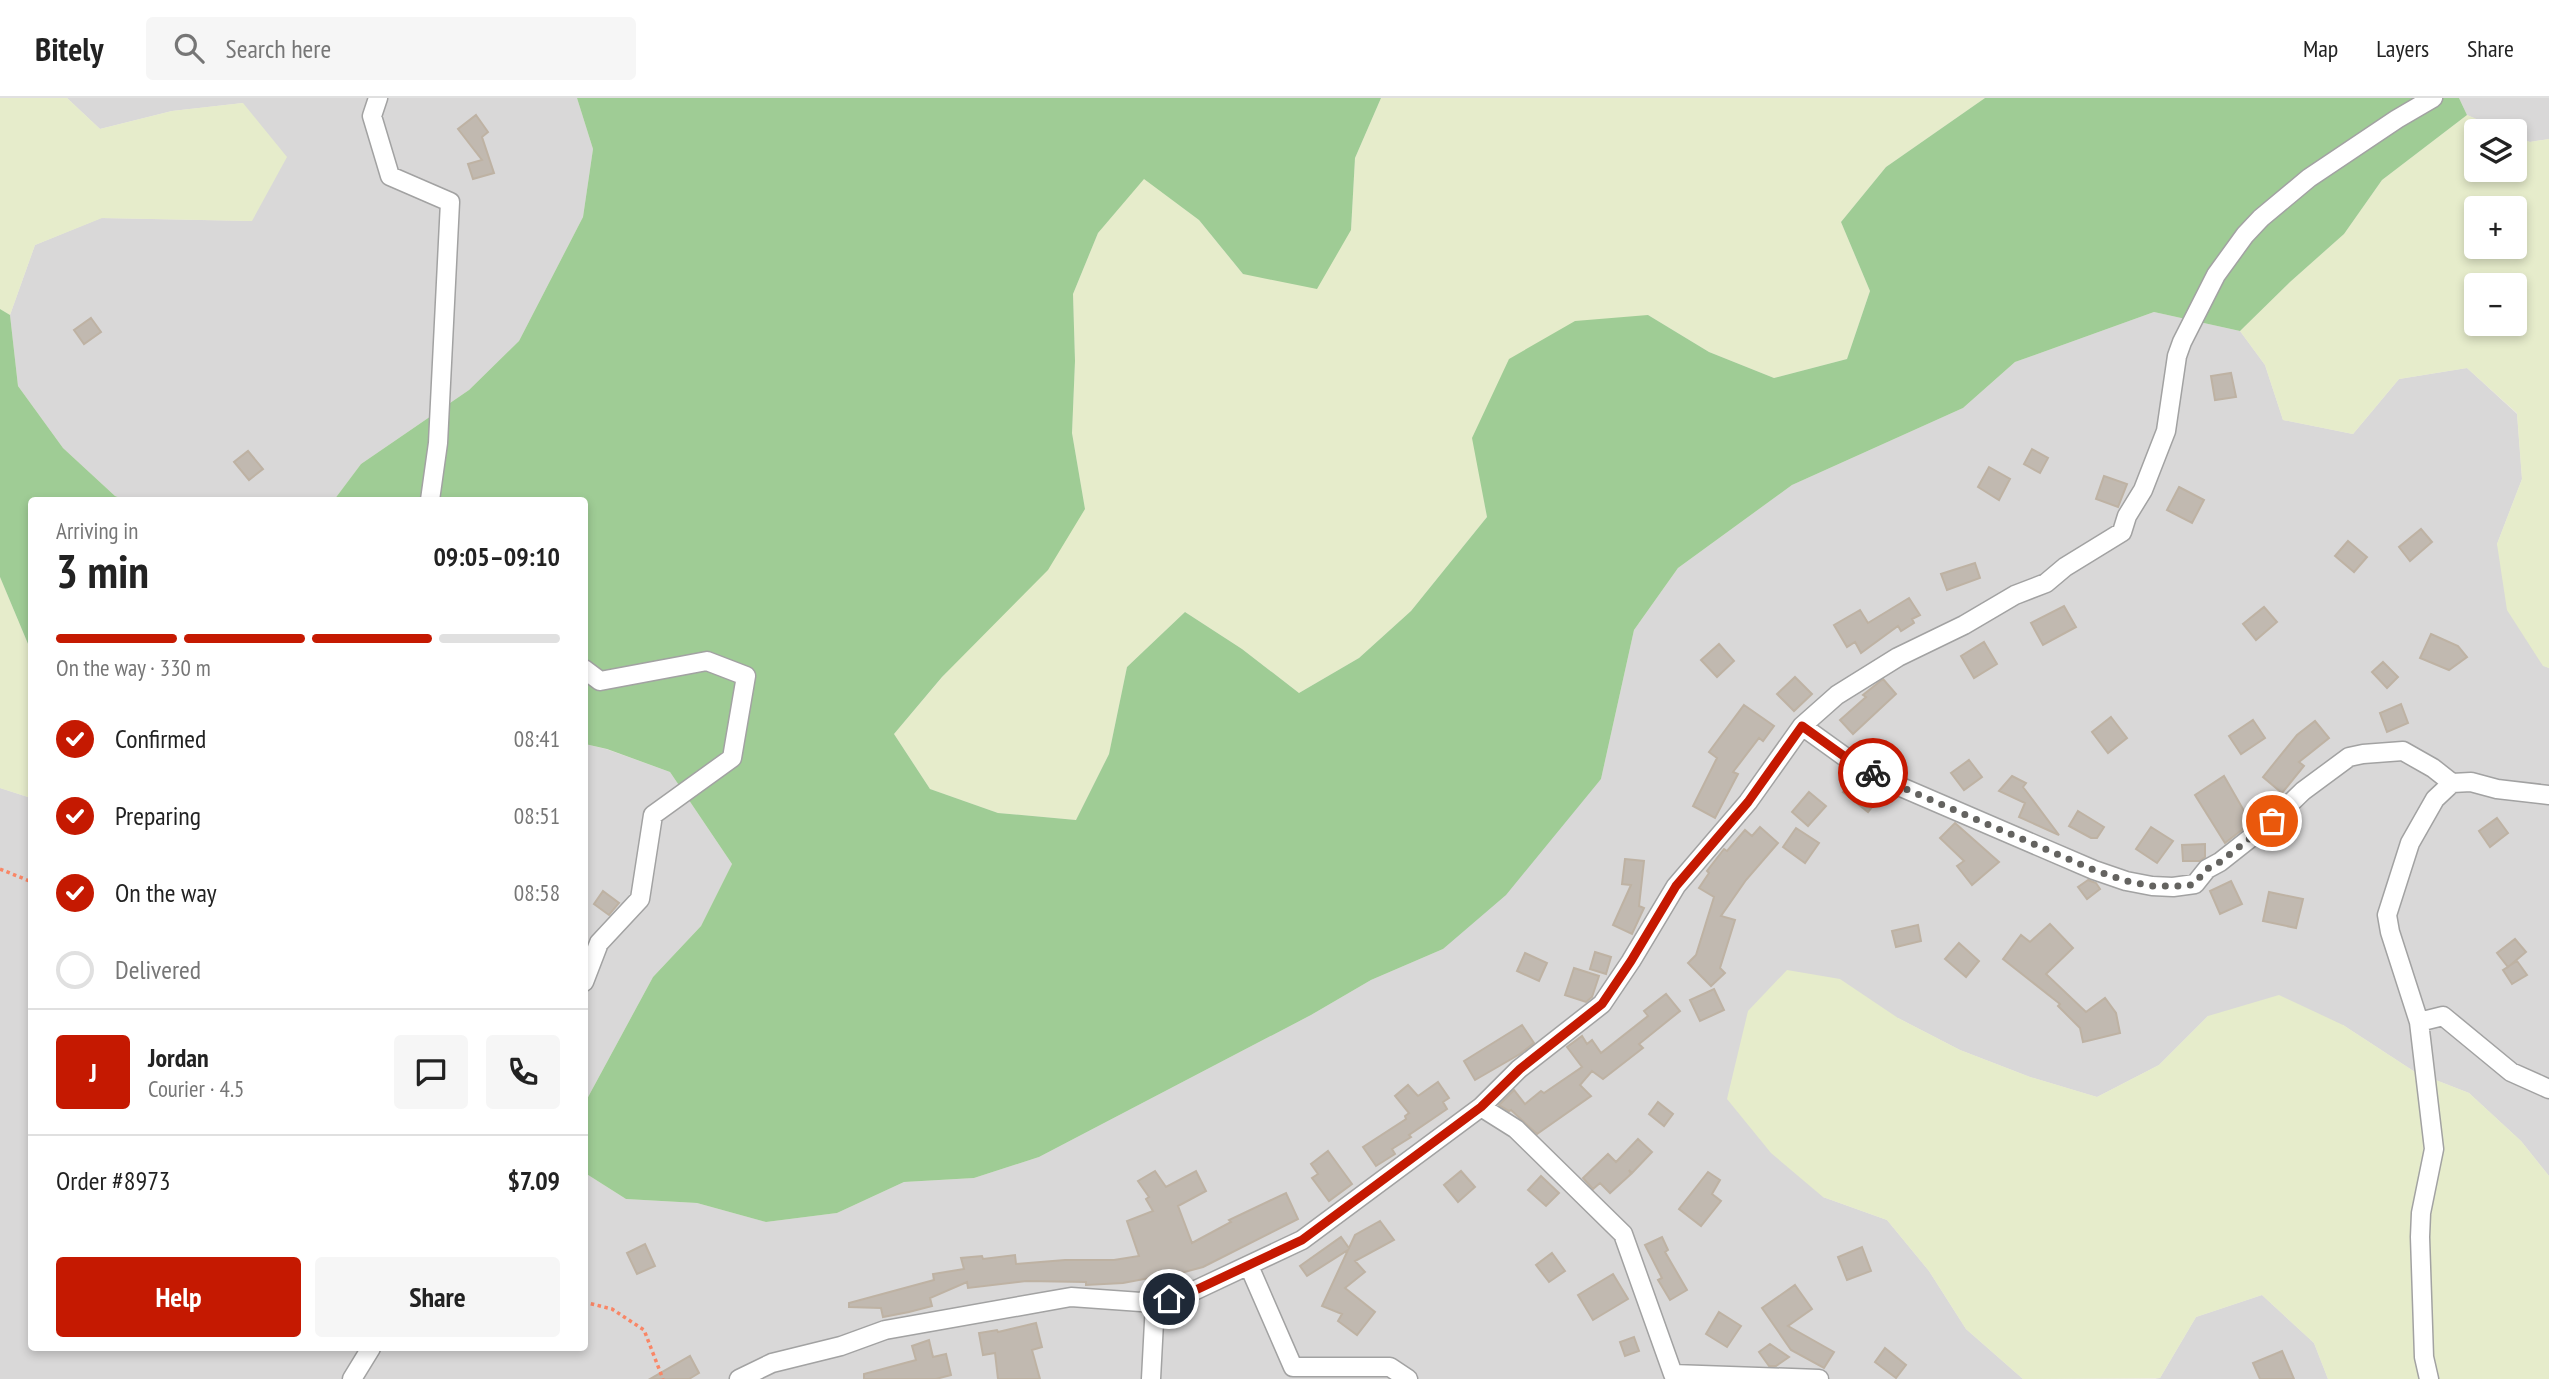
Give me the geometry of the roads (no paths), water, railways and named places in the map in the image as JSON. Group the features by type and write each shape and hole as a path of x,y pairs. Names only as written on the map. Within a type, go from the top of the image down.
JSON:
{"street":[{"path":"378,98 372,116 390,176 450,202 438,443 430,497"},
{"path":"739,1379 772,1363 841,1346 897,1328 1071,1297 1155,1303 1183,1296 1302,1240 1481,1107 1520,1069 1602,1004 1676,886 1748,802 1802,726 1837,695 1864,677 2015,595 2046,583 2065,567 2122,533 2127,516 2143,490 2166,431 2177,356 2182,342 2216,275 2261,218 2309,178 2433,98"},
{"path":"588,672 600,681 707,661 746,676 732,758 653,814 640,898 599,943 588,972"},
{"path":"1802,726 1852,762 1901,787 2094,870 2152,886 2194,884 2207,869 2272,821 2303,791 2349,757 2403,751 2433,768 2452,783"},
{"path":"2428,1379 2424,1357 2420,1237 2421,1213 2434,1149 2419,1022 2387,915 2410,843 2435,799 2452,783 2471,782 2497,789 2549,795"},
{"path":"2419,1022 2443,1016 2511,1072 2549,1089"},
{"path":"1481,1107 1516,1129 1623,1234 1673,1374 1819,1379"},
{"path":"1249,1266 1293,1367 1391,1367 1408,1379"},
{"path":"1151,1379 1155,1303"},
{"path":"352,1379 369,1351"}]}
